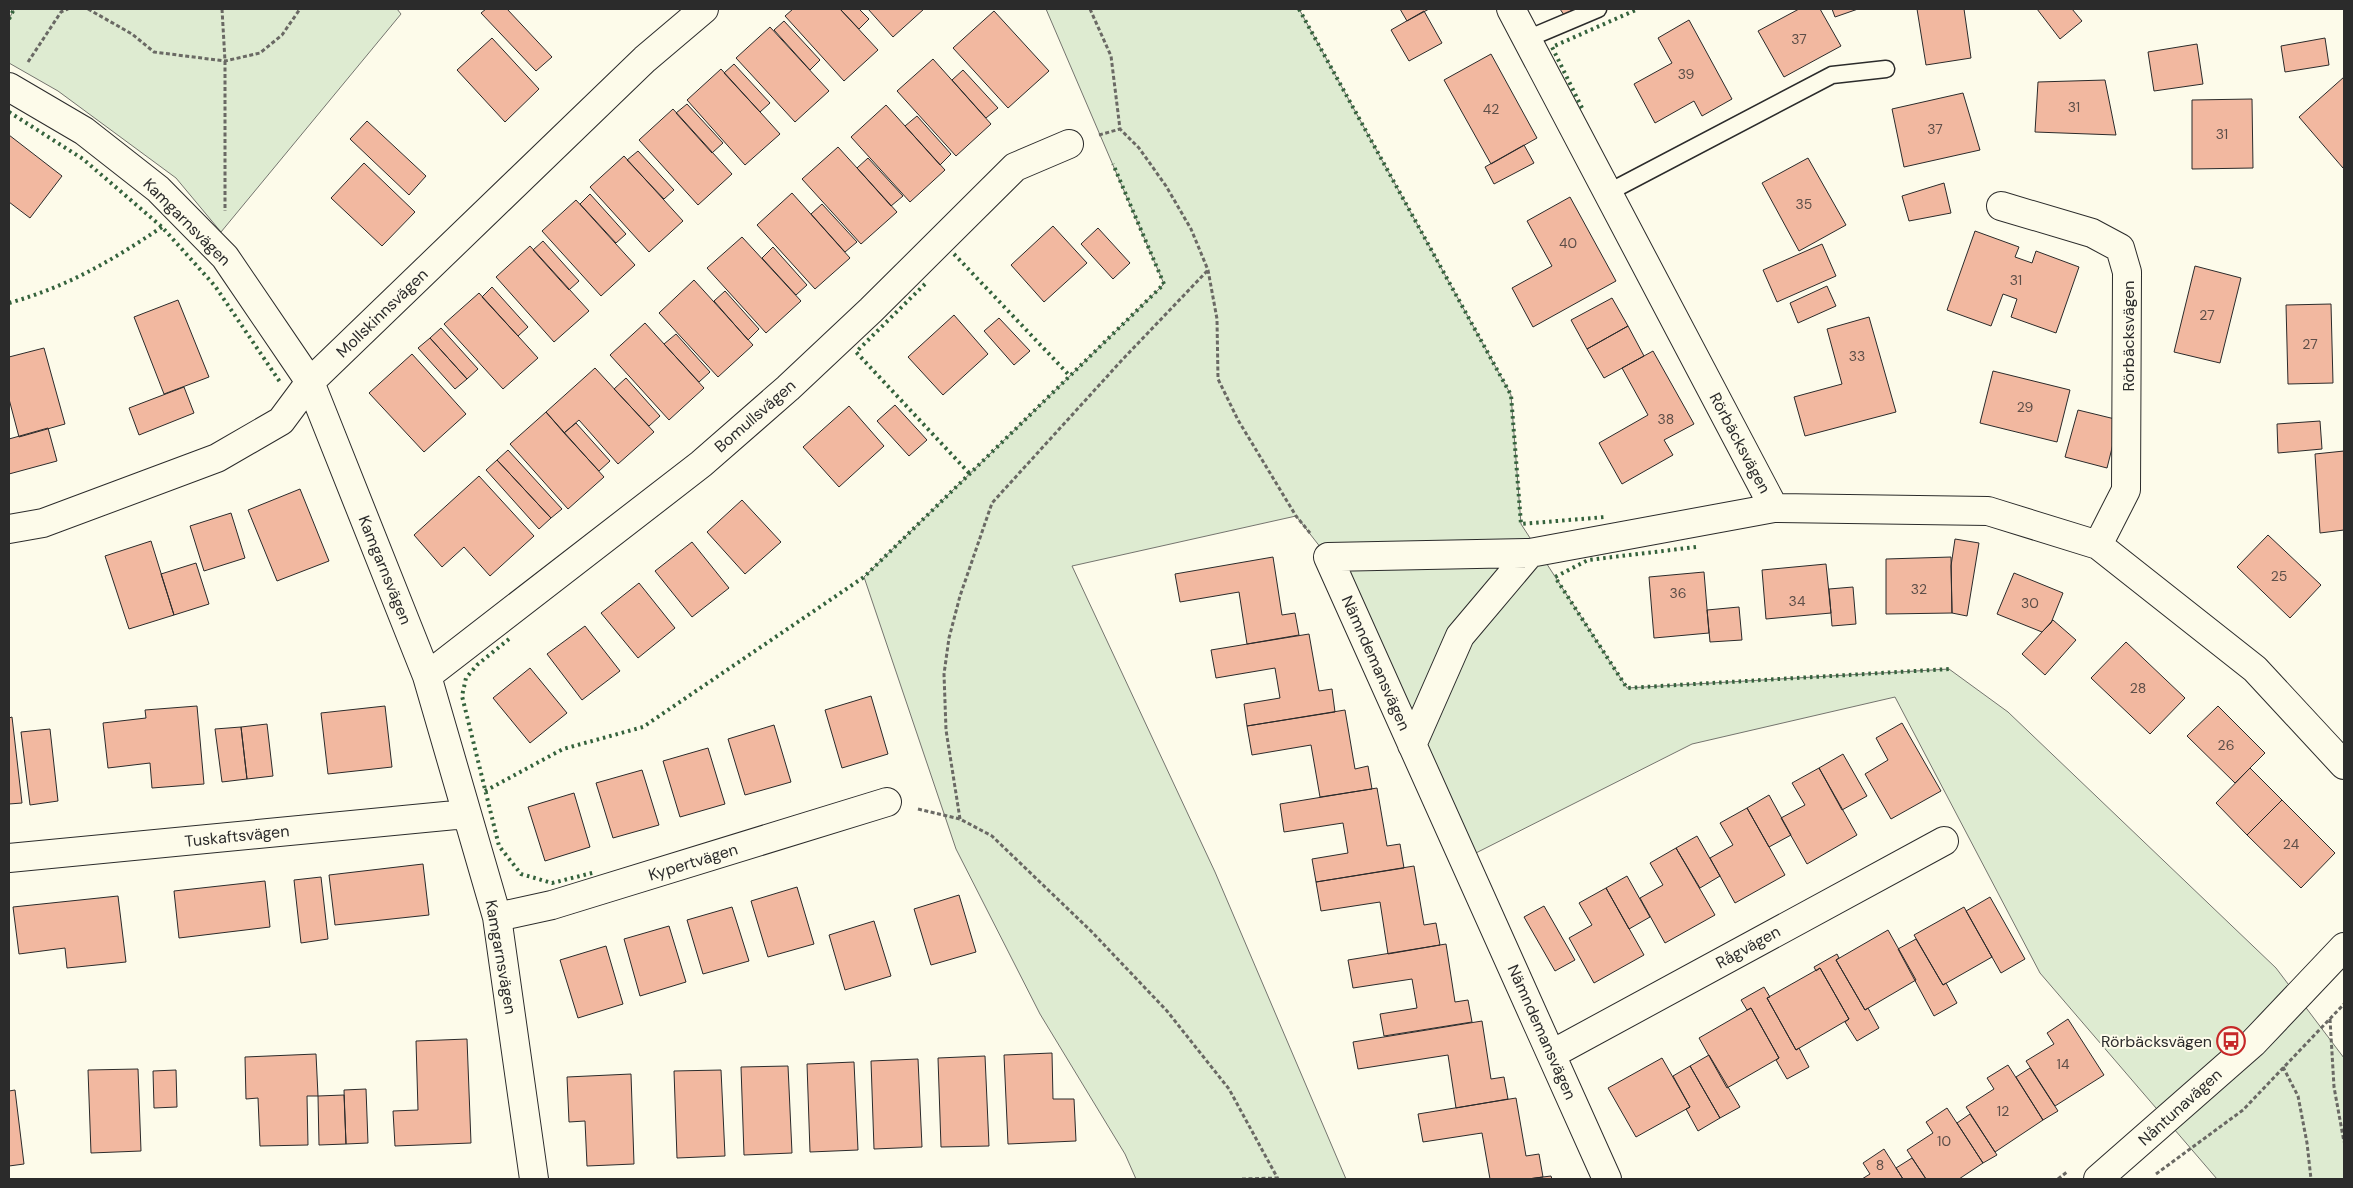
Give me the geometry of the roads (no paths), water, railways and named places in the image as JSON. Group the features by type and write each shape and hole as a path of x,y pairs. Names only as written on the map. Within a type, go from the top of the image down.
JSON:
{"street":[{"name":"Mollskinnsvägen","path":"9,529 43,523 217,458 281,421 310,382 645,59 704,9"},
{"name":"Rörbäcksvägen","path":"1510,9 1609,192 1774,508 1988,511 2098,545 2255,669 2344,765"},
{"name":"Kamgarnsvägen","path":"10,88 84,131 158,189 225,257 310,382 427,676 497,917 534,1179"},
{"name":"Bomullsvägen","path":"427,676 701,464 788,388 843,336 1015,167 1069,144"},
{"name":"Rörbäcksvägen","path":"2001,206 2092,233 2120,248 2127,272 2128,411 2126,490 2098,545"},
{"path":"1412,745 1460,636 1530,553 1774,508"},
{"name":"Nämndemansvägen","path":"1530,553 1328,557 1607,1179"},
{"name":"Kypertvägen","path":"497,917 552,905 887,802"},
{"name":"Tuskaftsvägen","path":"9,858 466,814"},
{"name":"Rågvägen","path":"1552,1054 1944,841"},
{"name":"Nåntunavägen","path":"2098,1179 2253,1043 2344,947"}],"lane":[{"path":"1527,39 1598,9"},
{"path":"1609,192 1832,75 1886,70"}],"place":[{"name":"Rörbäcksvägen","path":"2231,1041"}]}
